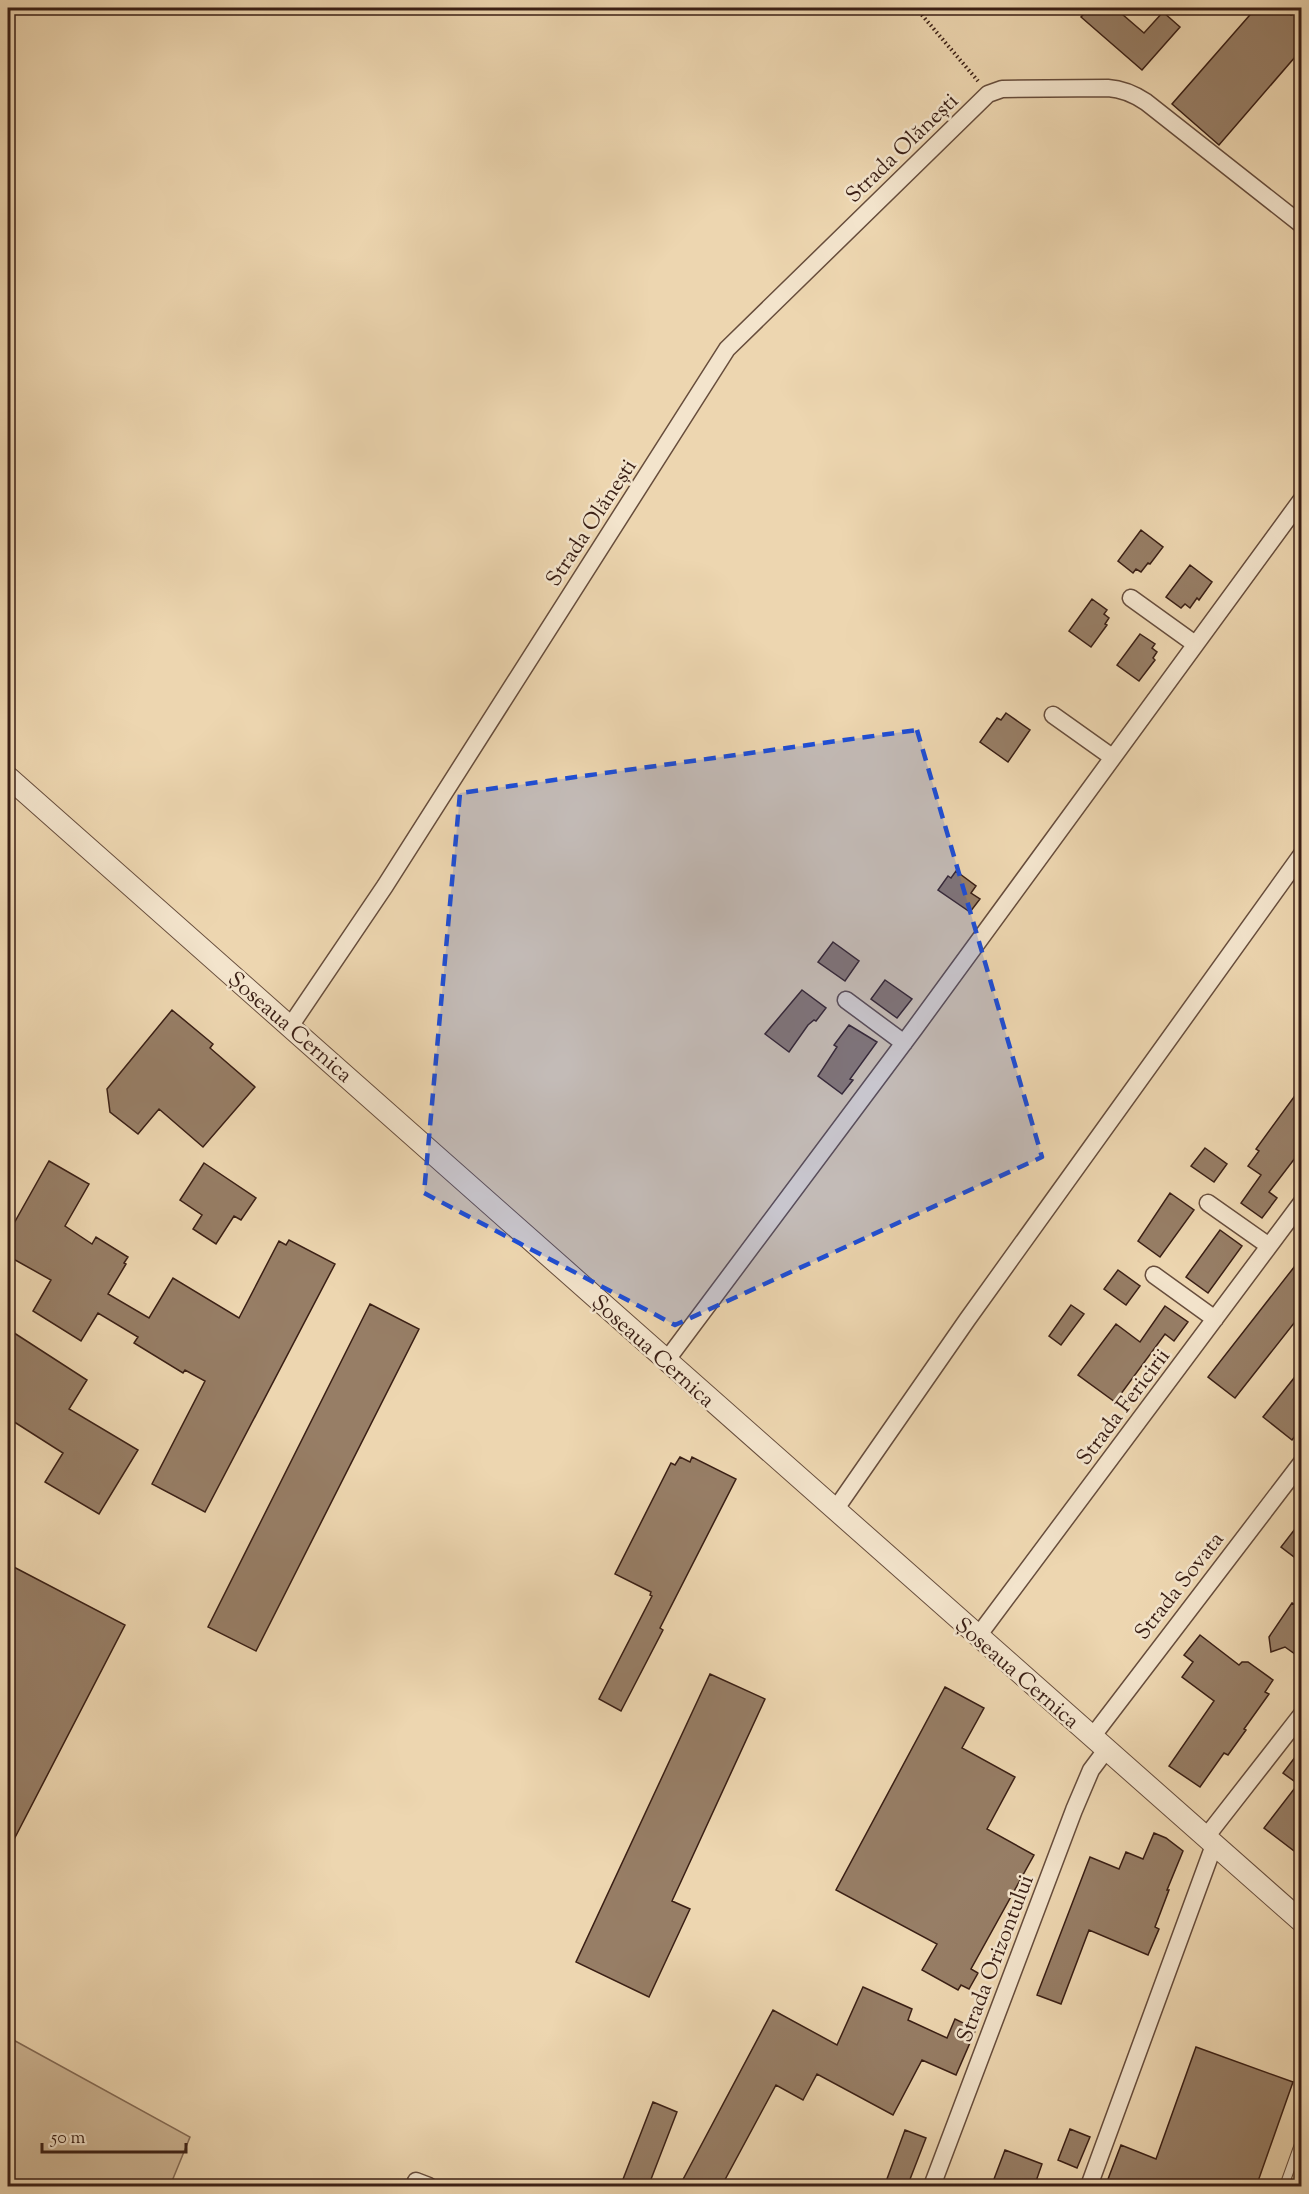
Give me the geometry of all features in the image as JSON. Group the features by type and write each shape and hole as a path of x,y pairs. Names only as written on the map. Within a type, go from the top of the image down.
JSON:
{"street":[{"path":"988,94 1002,89 1108,88 1131,93 1146,102 1302,225"},
{"name":"Strada Olănești","path":"291,1025 391,876 727,349 988,94"},
{"path":"666,1361 904,1043 1302,499"},
{"path":"1131,598 1195,644"},
{"path":"1053,715 1113,757"},
{"name":"Șoseaua Cernica","path":"8,777 291,1025 666,1361 1302,1922"},
{"path":"835,1510 967,1320 1302,854"},
{"path":"846,1000 904,1043"},
{"name":"Strada Fericirii","path":"978,1636 1302,1202"},
{"path":"1208,1203 1269,1246"},
{"path":"1155,1275 1215,1319"},
{"name":"Strada Sovata","path":"1099,1743 1302,1462"},
{"path":"1089,2187 1210,1841 1302,1714"},
{"name":"Strada Orizontului","path":"933,2187 1091,1770 1099,1743"}],"lane":[{"path":"1284,2187 1302,2136"}],"path":[{"path":"916,8 988,94"}],"highlighted area":[{"path":"917,730 1042,1157 675,1325 424,1193 460,793"}],"shaded area":[{"path":"8,2037 190,2137 170,2186 8,2186"}],"building":[{"path":"1089,8 1115,8 1144,33 1163,12 1180,27 1142,70 1081,17"},
{"path":"1256,8 1282,8 1291,15 1298,8 1302,8 1302,49 1219,145 1172,104"},
{"path":"1141,530 1163,547 1141,572 1136,569 1133,573 1118,561"},
{"path":"1190,565 1212,582 1190,608 1185,604 1181,608 1166,597"},
{"path":"1092,599 1107,610 1104,614 1109,618 1105,624 1107,625 1091,647 1069,631"},
{"path":"1140,634 1155,644 1152,648 1157,652 1153,658 1155,660 1139,681 1117,665"},
{"path":"1006,713 1030,730 1008,762 980,742 997,718 1001,720"},
{"path":"956,871 976,886 971,893 980,899 970,912 938,890 948,876 951,878"},
{"path":"833,942 859,961 845,981 818,962"},
{"path":"885,980 912,999 897,1018 871,999"},
{"path":"802,990 826,1008 816,1021 808,1025 789,1052 765,1034"},
{"path":"172,1010 213,1044 210,1048 255,1087 203,1147 159,1109 138,1134 110,1112 107,1089"},
{"path":"849,1025 877,1042 842,1094 818,1076 837,1047 834,1045"},
{"path":"1302,1086 1302,1149 1269,1192 1277,1198 1262,1218 1241,1203 1261,1175 1248,1166 1259,1151 1256,1149"},
{"path":"1205,1148 1227,1164 1214,1182 1191,1166"},
{"path":"49,1161 89,1184 65,1226 92,1244 96,1237 128,1257 108,1294 149,1318 173,1278 239,1318 279,1241 286,1245 289,1240 335,1264 205,1512 152,1484 205,1381 185,1370 183,1373 134,1343 138,1337 98,1313 81,1341 33,1311 51,1280 8,1256 8,1234"},
{"path":"204,1163 256,1198 241,1220 234,1216 216,1244 193,1229 202,1215 180,1200"},
{"path":"1170,1193 1194,1210 1160,1257 1138,1241"},
{"path":"1220,1230 1242,1246 1208,1293 1186,1277"},
{"path":"1302,1257 1302,1313 1235,1398 1208,1377"},
{"path":"1118,1270 1140,1286 1126,1305 1104,1289"},
{"path":"370,1304 419,1329 256,1651 208,1627"},
{"path":"1071,1305 1084,1314 1061,1345 1049,1336"},
{"path":"1165,1306 1188,1322 1174,1341 1165,1334 1115,1402 1078,1375 1116,1324 1140,1342"},
{"path":"8,1329 87,1380 69,1409 138,1450 99,1514 45,1482 63,1453 8,1418"},
{"path":"1302,1368 1302,1427 1292,1440 1263,1417"},
{"path":"680,1457 690,1462 692,1457 736,1479 660,1628 663,1630 621,1711 599,1699 652,1596 651,1592 615,1574 671,1463 675,1465"},
{"path":"1302,1520 1302,1563 1281,1547"},
{"path":"8,1564 125,1625 8,1851"},
{"path":"1292,1603 1302,1609 1302,1659 1285,1647 1271,1652 1269,1637"},
{"path":"1200,1635 1239,1665 1242,1662 1248,1662 1273,1680 1265,1692 1269,1694 1244,1729 1246,1730 1228,1755 1224,1753 1200,1787 1169,1766 1214,1701 1182,1677 1193,1662 1184,1655"},
{"path":"710,1674 765,1699 672,1901 690,1909 649,1997 576,1962"},
{"path":"945,1687 984,1708 962,1748 1015,1777 987,1829 1034,1855 971,1969 978,1973 969,1989 961,1985 958,1990 922,1970 937,1944 836,1890"},
{"path":"1302,1748 1302,1857 1264,1828 1298,1784 1283,1773"},
{"path":"1154,1833 1166,1838 1183,1851 1167,1890 1169,1890 1155,1927 1159,1929 1148,1955 1089,1930 1061,2004 1037,1995 1090,1857 1119,1869 1126,1852 1143,1859"},
{"path":"863,1987 912,2009 908,2020 947,2038 955,2019 976,2029 956,2075 922,2060 893,2115 817,2074 803,2100 776,2085 721,2187 679,2187 773,2010 837,2045"},
{"path":"1196,2047 1293,2082 1256,2187 1105,2187 1121,2145 1156,2159"},
{"path":"653,2102 677,2112 648,2187 620,2187"},
{"path":"1070,2129 1090,2137 1077,2168 1058,2160"},
{"path":"905,2130 926,2138 907,2187 884,2187"},
{"path":"1005,2150 1042,2164 1034,2187 991,2187"}]}
